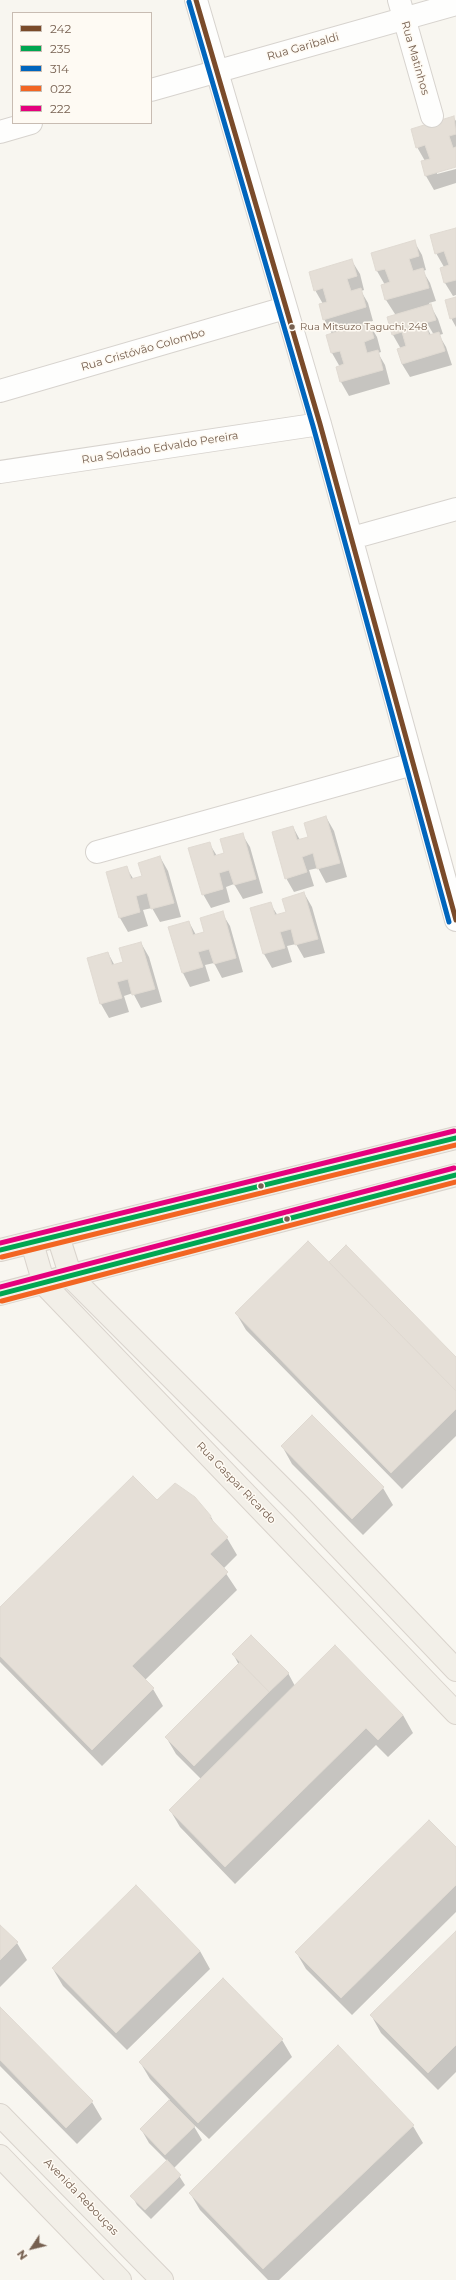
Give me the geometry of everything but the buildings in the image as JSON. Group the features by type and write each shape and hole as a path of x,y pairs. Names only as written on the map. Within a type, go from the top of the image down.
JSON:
{"main road":[{"path":"0,1250 456,1138"},
{"path":"0,1294 71,1277 456,1175"},
{"path":"58,1236 71,1277 306,1511 456,1670"},
{"name":"Rua Gaspar Ricardo","path":"32,1243 44,1284 456,1713"},
{"path":"94,1335 111,1318"},
{"name":"Avenida Rebouças","path":"0,2115 162,2280"},
{"path":"0,2156 120,2280"},
{"path":"22,2179 42,2158"}],"street":[{"path":"196,0 320,424 456,920"},
{"name":"Rua Garibaldi","path":"152,90 217,71 402,9 456,4"},
{"name":"Rua Matinhos","path":"402,9 432,116"},
{"path":"0,132 28,124"},
{"name":"Rua Cristóvão Colombo","path":"0,391 285,308"},
{"name":"Rua Soldado Edvaldo Pereira","path":"0,472 320,424"},
{"path":"352,538 456,509"},
{"path":"97,852 413,764"}],"transit line":[{"name":"242","path":"196,0 320,424 456,920"},
{"name":"314","path":"189,2 313,426 449,922"},
{"name":"222","path":"0,1243 454,1131"},
{"name":"235","path":"0,1250 456,1138"},
{"name":"022","path":"2,1257 456,1145"},
{"name":"222","path":"0,1287 454,1168"},
{"name":"235","path":"0,1294 456,1175"},
{"name":"022","path":"2,1301 456,1182"}],"place":[{"name":"Rua Mitsuzo Taguchi, 248","path":"292,327"}]}
